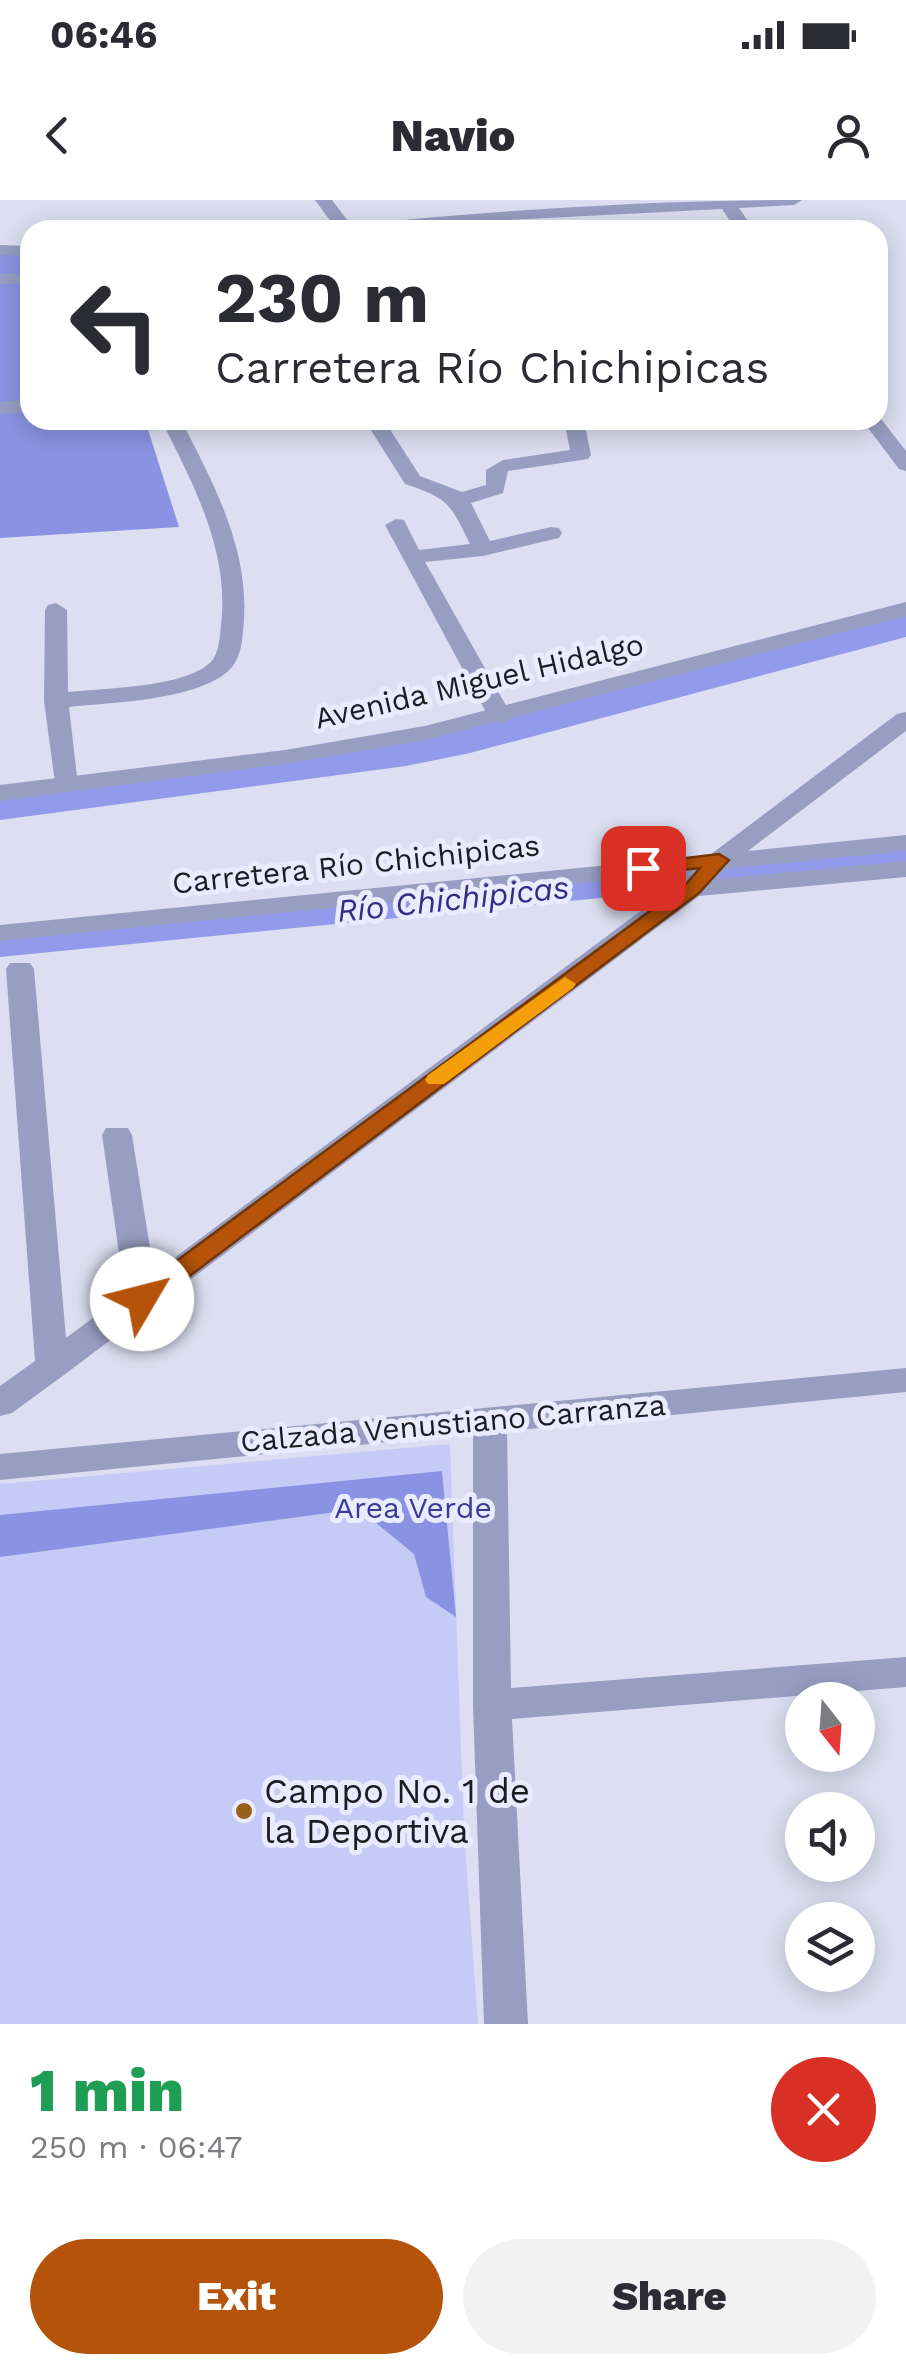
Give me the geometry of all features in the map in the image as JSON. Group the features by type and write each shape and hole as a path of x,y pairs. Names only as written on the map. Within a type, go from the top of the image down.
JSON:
{"street":[{"path":"323,200 340,220"},
{"path":"449,220 794,200"},
{"path":"613,210 618,220"},
{"path":"56,702 147,690 205,674 226,660 236,591 204,484 176,430"},
{"path":"380,430 412,480 448,491 459,500 483,549"},
{"path":"459,500 496,490 496,470 503,466 581,455 577,430"},
{"path":"880,430 906,465"},
{"path":"396,525 500,716"},
{"path":"412,556 483,549 551,533"},
{"path":"56,610 56,702 65,786"},
{"name":"Avenida Miguel Hidalgo","path":"0,792 285,757 500,716 906,610"},
{"path":"0,1404 906,719"},
{"path":"707,873 906,843"},
{"name":"Carretera Río Chichipicas","path":"0,933 707,873 906,869"},
{"path":"20,969 52,1367"},
{"path":"117,1135 142,1299"},
{"name":"Calzada Venustiano Carranza","path":"0,1467 906,1380"},
{"path":"490,1419 492,1705 506,2024"},
{"path":"492,1705 906,1672"}],"green space":[{"path":"0,251 20,252 20,430 148,430 179,527 0,538"},
{"path":"450,1444 464,1832 478,2024 0,2024 0,1484"},
{"name":"Area Verde","path":"442,1471 456,1617 426,1597 414,1554 359,1509 0,1557 0,1515"}],"waterway":[{"path":"0,807 406,754 470,741 906,625"},
{"name":"Río Chichipicas","path":"0,943 906,855"}],"slow traffic":[{"path":"436,1080 565,984"}],"place":[{"name":"Campo No. 1 de la Deportiva","path":"244,1811"}],"route":[{"path":"142,1299 692,889 719,860 643,868"}]}
